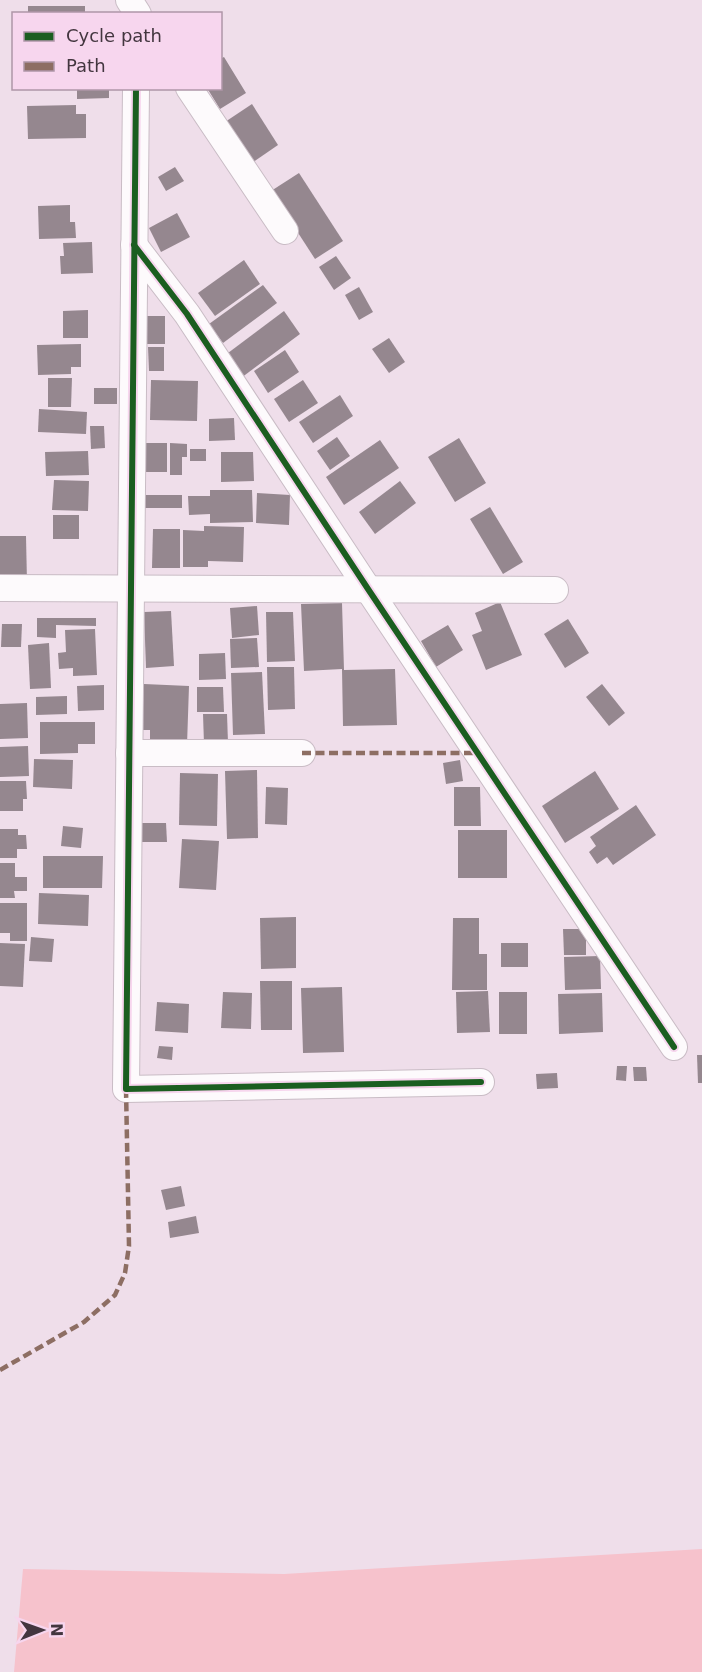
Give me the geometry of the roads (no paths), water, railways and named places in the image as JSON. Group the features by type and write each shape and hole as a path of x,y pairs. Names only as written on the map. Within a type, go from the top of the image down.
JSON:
{"street":[{"path":"136,90 126,1089 481,1082"},
{"path":"190,90 285,231"},
{"path":"134,245 188,314 368,589 674,1047"},
{"path":"0,588 555,590"},
{"path":"129,753 302,753"}]}
